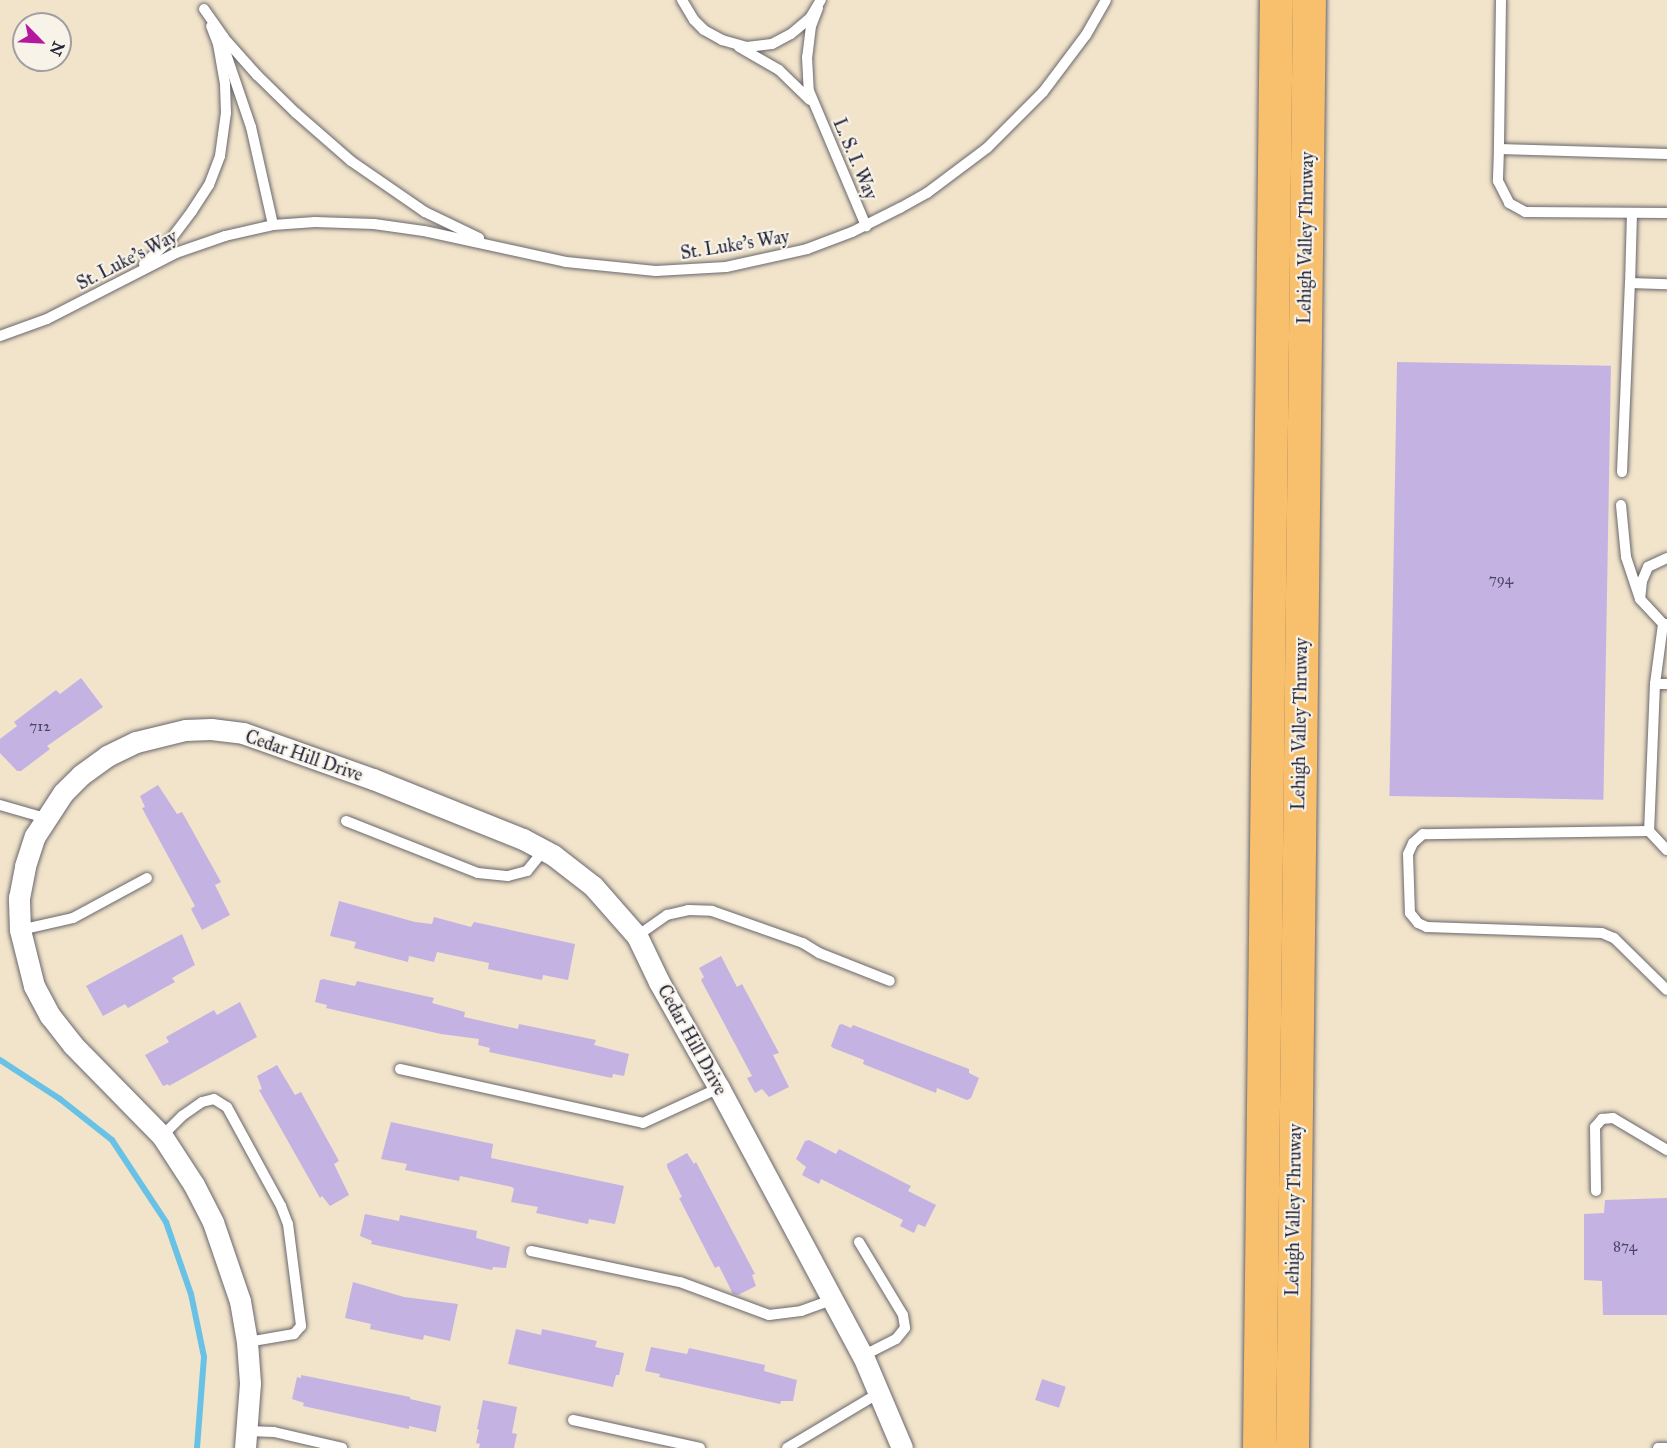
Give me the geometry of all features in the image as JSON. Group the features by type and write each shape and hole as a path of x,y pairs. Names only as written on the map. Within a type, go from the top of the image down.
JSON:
{"highway":[{"name":"Lehigh Valley Thruway","path":"1259,1448 1276,0"},
{"name":"Lehigh Valley Thruway","path":"1292,1448 1309,0"}],"street":[{"name":"Cedar Hill Drive","path":"247,1439 250,1383 247,1342 237,1291 213,1222 194,1185 162,1136 73,1045 50,1016 34,986 20,930 20,898 25,866 45,818 81,775 107,756 136,742 160,734 211,729 243,733 373,780 524,839 544,850 593,886 637,936 659,982 719,1088 863,1356 902,1448"}],"lane":[{"path":"682,0 698,24 779,70 797,85 813,105"},
{"name":"St. Luke's Way","path":"0,336 47,319 199,244 273,225 315,222 374,224 424,231 527,255 624,269 703,270 807,249 866,226 927,193 993,142 1050,84 1086,34 1106,0"},
{"path":"1501,0 1498,181 1509,203 1525,212 1667,213"},
{"path":"728,42 747,47 775,42 801,28 819,4"},
{"path":"813,105 808,86 807,57 811,26 819,4"},
{"path":"201,5 220,38 236,78 258,154 273,225"},
{"path":"201,5 239,55 286,104 362,170 435,218 492,243 527,255"},
{"path":"118,283 171,238 198,202 217,167 225,128 225,84 218,44 201,5"},
{"name":"L. S. I. Way","path":"813,105 866,226"},
{"path":"1499,149 1667,154"},
{"path":"1622,472 1632,213"},
{"path":"1630,283 1667,284"},
{"path":"1621,505 1626,557 1640,599 1665,624 1655,684 1649,831 1667,850"},
{"path":"1640,599 1642,581 1648,567 1667,558"},
{"path":"1655,684 1667,684"},
{"path":"0,805 45,818"},
{"path":"346,821 478,873 508,876 527,871 544,850"},
{"path":"1649,831 1423,834 1413,843 1408,854 1410,914 1427,927 1602,933 1614,938 1667,990"},
{"path":"20,930 73,918 147,878"},
{"path":"637,936 668,915 688,910 712,911 803,943 819,953 890,981"},
{"path":"400,1069 642,1123 719,1088"},
{"path":"162,1136 182,1116 202,1101 214,1099 226,1107 281,1206 288,1224 301,1326 294,1334 247,1342"},
{"path":"1596,1191 1595,1127 1602,1119 1613,1118 1667,1150"},
{"path":"859,1242 903,1315 905,1328 896,1339 863,1356"},
{"path":"531,1251 680,1282 769,1315 801,1311 832,1300"},
{"path":"787,1448 879,1393"},
{"path":"573,1420 700,1448"},
{"path":"247,1439 274,1432 342,1448"},
{"path":"1658,1448 1667,1448"}],"building":[{"path":"1397,362 1611,366 1603,800 1389,796"},
{"path":"81,678 103,707 47,746 50,749 21,771 17,771 0,753 0,739 17,726 14,722 56,690 60,694"},
{"path":"158,785 177,814 182,812 221,882 215,885 230,915 202,930 191,909 195,906 142,808 145,807 140,796"},
{"path":"339,901 415,922 432,924 434,917 471,927 474,922 575,944 568,980 543,975 542,980 488,969 489,963 437,952 434,962 409,956 408,962 354,948 356,942 330,936"},
{"path":"182,934 195,965 172,978 175,982 128,1008 125,1004 103,1016 86,986"},
{"path":"721,956 737,987 742,984 779,1053 773,1055 789,1087 769,1097 762,1089 755,1093 747,1078 752,1076 701,980 704,977 699,968"},
{"path":"320,980 355,986 357,981 434,998 432,1003 465,1012 464,1017 518,1029 519,1024 596,1040 594,1045 629,1054 624,1076 613,1074 612,1078 489,1052 490,1048 478,1045 479,1039 441,1034 326,1008 327,1005 315,1002"},
{"path":"240,1002 257,1037 169,1086 168,1084 163,1086 145,1055 169,1042 166,1037 214,1010 217,1015"},
{"path":"839,1025 851,1028 853,1025 969,1069 969,1073 979,1078 971,1098 967,1100 937,1088 936,1093 863,1064 864,1060 833,1048 831,1046"},
{"path":"277,1065 295,1095 301,1092 339,1161 334,1164 349,1195 330,1206 322,1196 320,1198 259,1090 262,1089 257,1076"},
{"path":"391,1122 493,1144 491,1158 624,1186 615,1224 589,1219 588,1224 536,1213 538,1207 511,1202 514,1189 512,1187 460,1176 459,1181 405,1170 407,1164 381,1159"},
{"path":"809,1140 836,1154 839,1149 911,1186 908,1191 936,1205 925,1227 918,1224 914,1233 900,1226 903,1220 821,1179 819,1184 802,1175 806,1167 796,1159 805,1141"},
{"path":"687,1153 694,1164 696,1162 755,1274 752,1275 756,1286 738,1295 733,1294 719,1266 715,1268 679,1198 682,1197 667,1167 667,1164"},
{"path":"1667,1198 1667,1315 1603,1315 1602,1281 1584,1280 1584,1214 1604,1213 1605,1200"},
{"path":"365,1214 399,1221 400,1215 477,1231 476,1238 510,1247 506,1268 493,1267 492,1270 371,1244 372,1241 360,1236"},
{"path":"353,1282 404,1297 458,1304 450,1341 424,1335 423,1340 370,1329 371,1324 345,1318"},
{"path":"516,1329 541,1335 542,1329 597,1341 595,1347 624,1353 619,1375 616,1375 613,1387 508,1364"},
{"path":"651,1347 687,1354 689,1348 765,1365 764,1371 797,1380 793,1401 781,1401 780,1404 659,1377 660,1374 645,1371"},
{"path":"301,1375 410,1397 410,1399 441,1406 436,1432 409,1426 409,1429 303,1406 304,1403 292,1399 297,1377 301,1378"},
{"path":"1042,1379 1066,1387 1059,1408 1035,1400"},
{"path":"483,1400 517,1407 512,1433 517,1434 514,1448 479,1448 480,1444 476,1443 479,1430 477,1429"}],"waterway":[{"path":"0,1060 60,1099 112,1140 166,1222 191,1294 204,1357 197,1448"}]}
